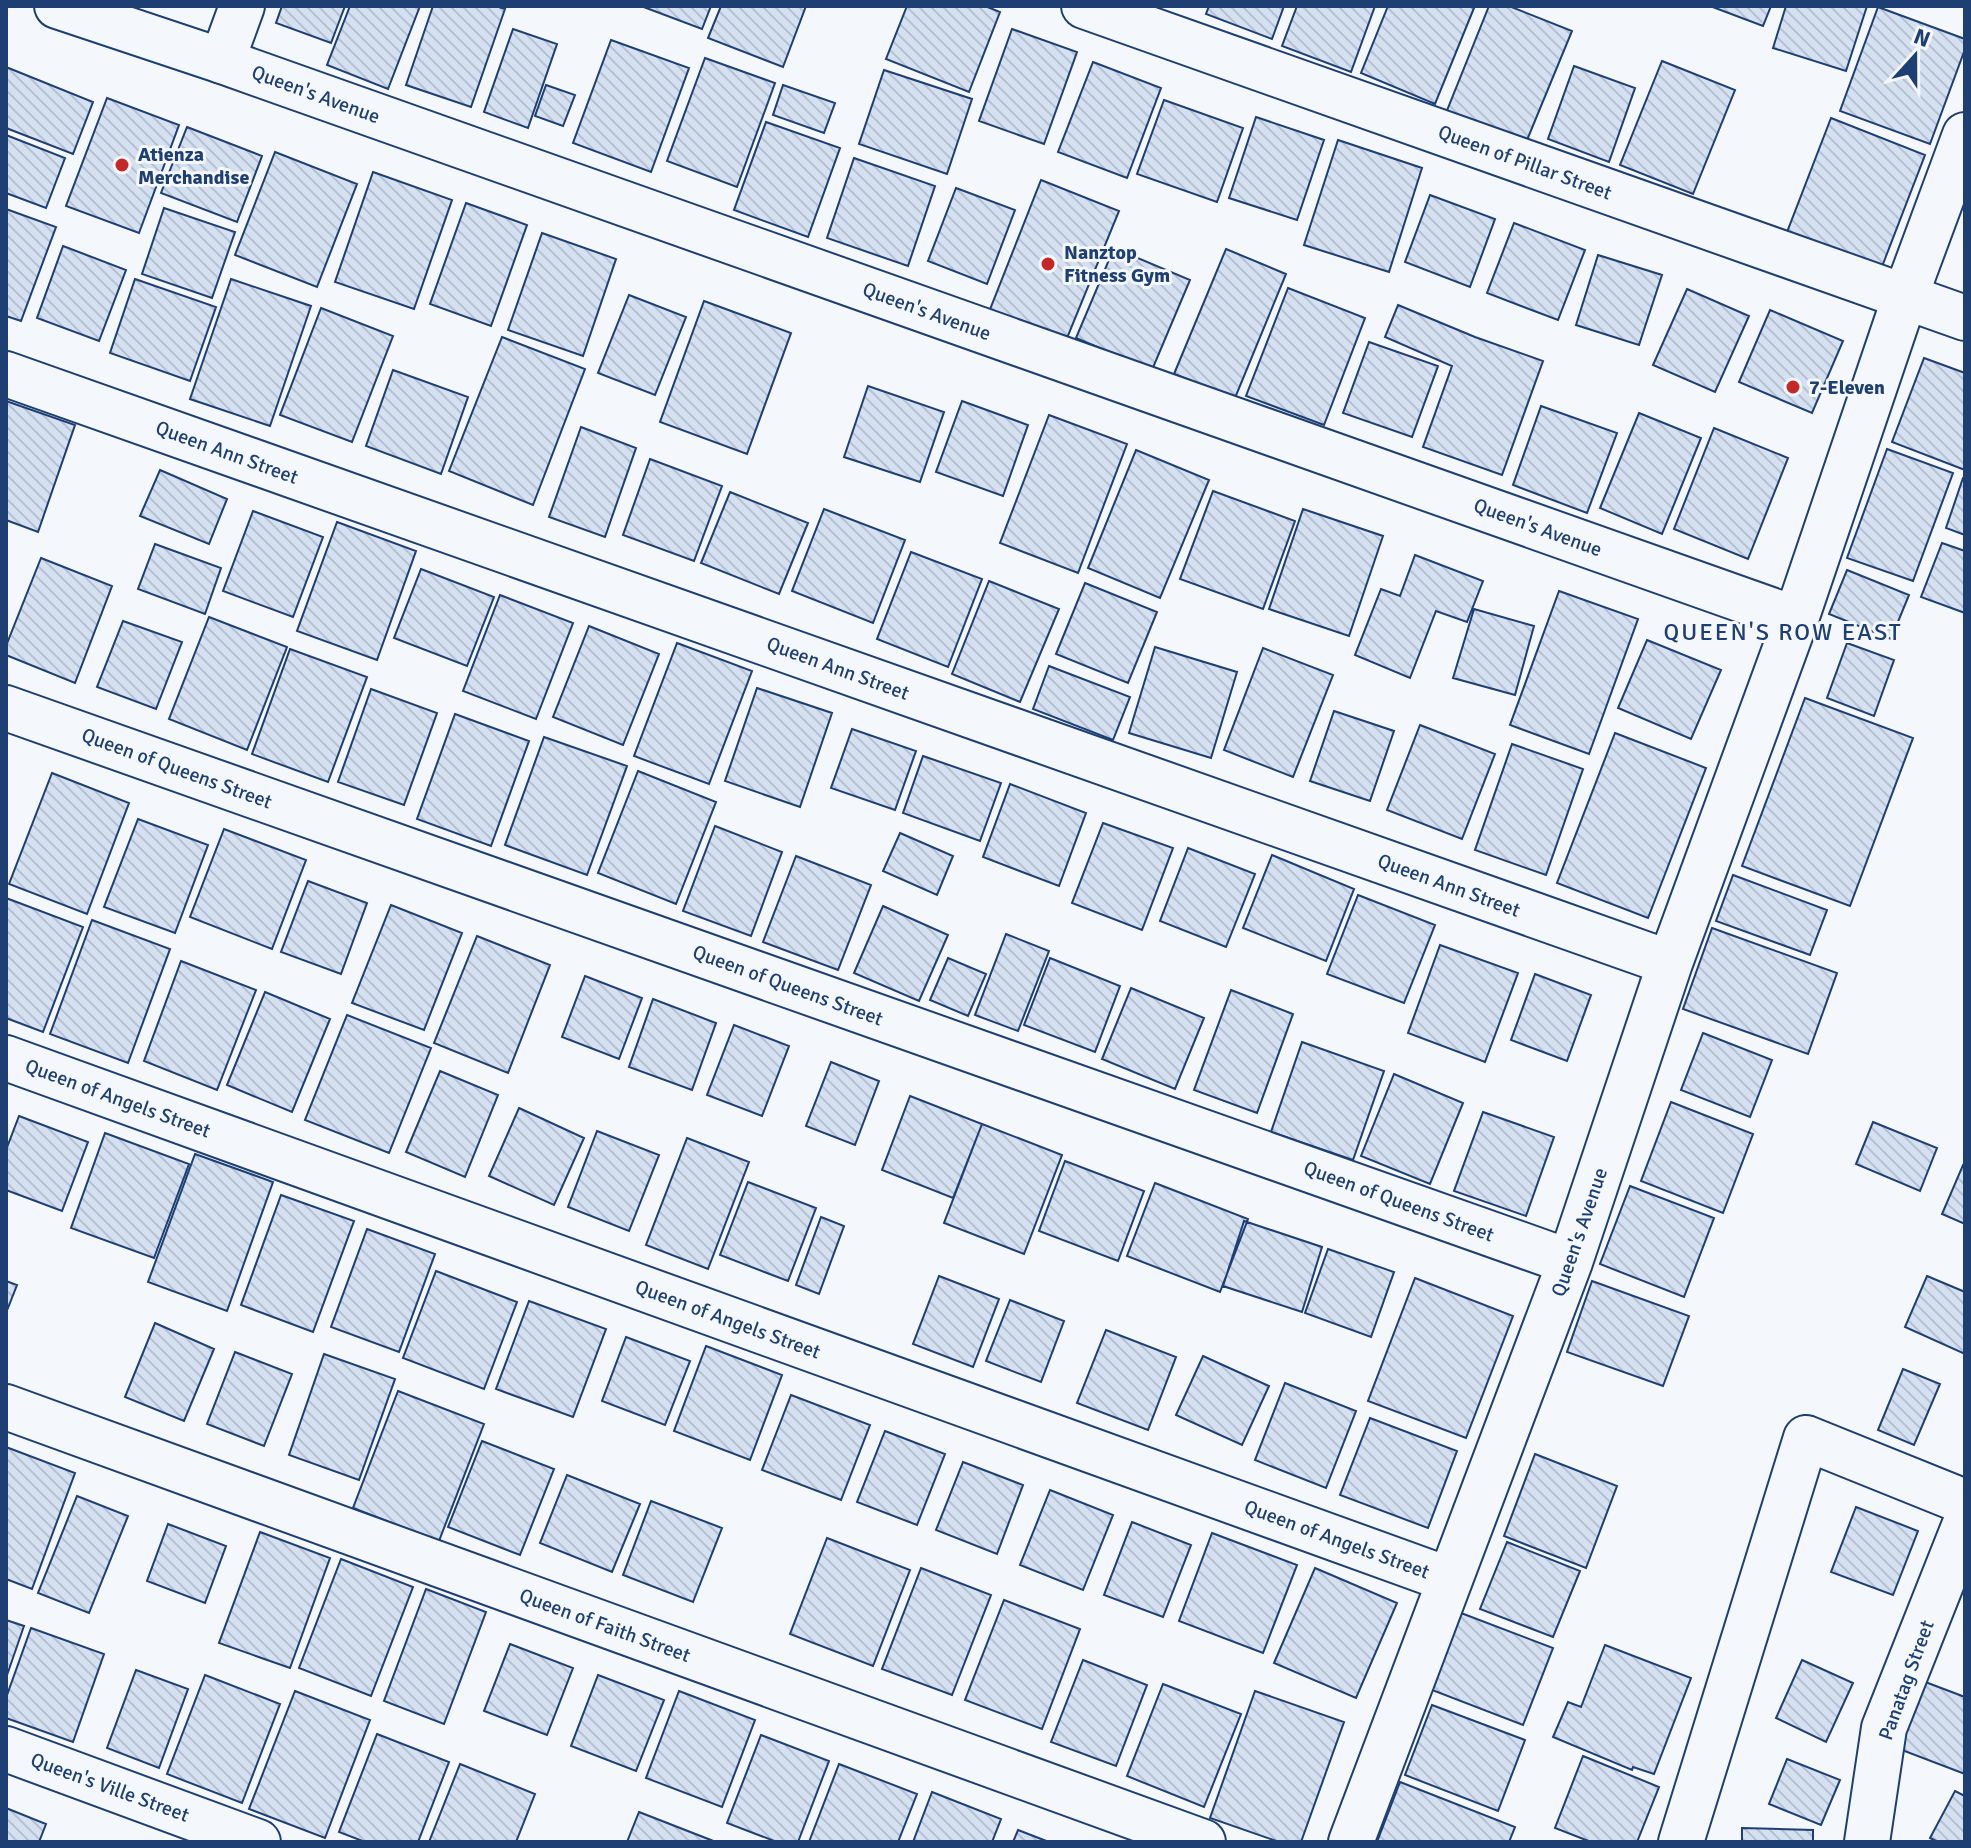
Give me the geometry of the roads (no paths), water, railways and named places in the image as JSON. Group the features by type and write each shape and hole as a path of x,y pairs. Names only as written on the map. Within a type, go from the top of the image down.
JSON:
{"street":[{"name":"Queen's Avenue","path":"57,6 222,61 1796,619"},
{"path":"222,61 242,6"},
{"name":"Queen of Pillar Street","path":"1084,6 1965,318"},
{"name":"Queen's Avenue","path":"1351,1842 1570,1262 1670,963 1796,619 1905,297 1965,135"},
{"name":"Queen Ann Street","path":"6,374 1670,963"},
{"name":"Queen of Queens Street","path":"6,708 1570,1262"},
{"name":"Queen of Angels Street","path":"6,1058 1450,1580"},
{"name":"Queen of Faith Street","path":"6,1407 1203,1842"},
{"path":"1681,1842 1806,1438 1965,1502"},
{"name":"Panatag Street","path":"1867,1842 1884,1728 1965,1524"},
{"name":"Queen's Ville Street","path":"6,1749 258,1842"}],"place":[{"name":"Atienza Merchandise","path":"122,165"},
{"name":"Nanztop Fitness Gym","path":"1048,264"},
{"name":"7-Eleven","path":"1793,387"}],"district":[{"name":"QUEEN'S ROW EAST","path":"1783,632"}]}
